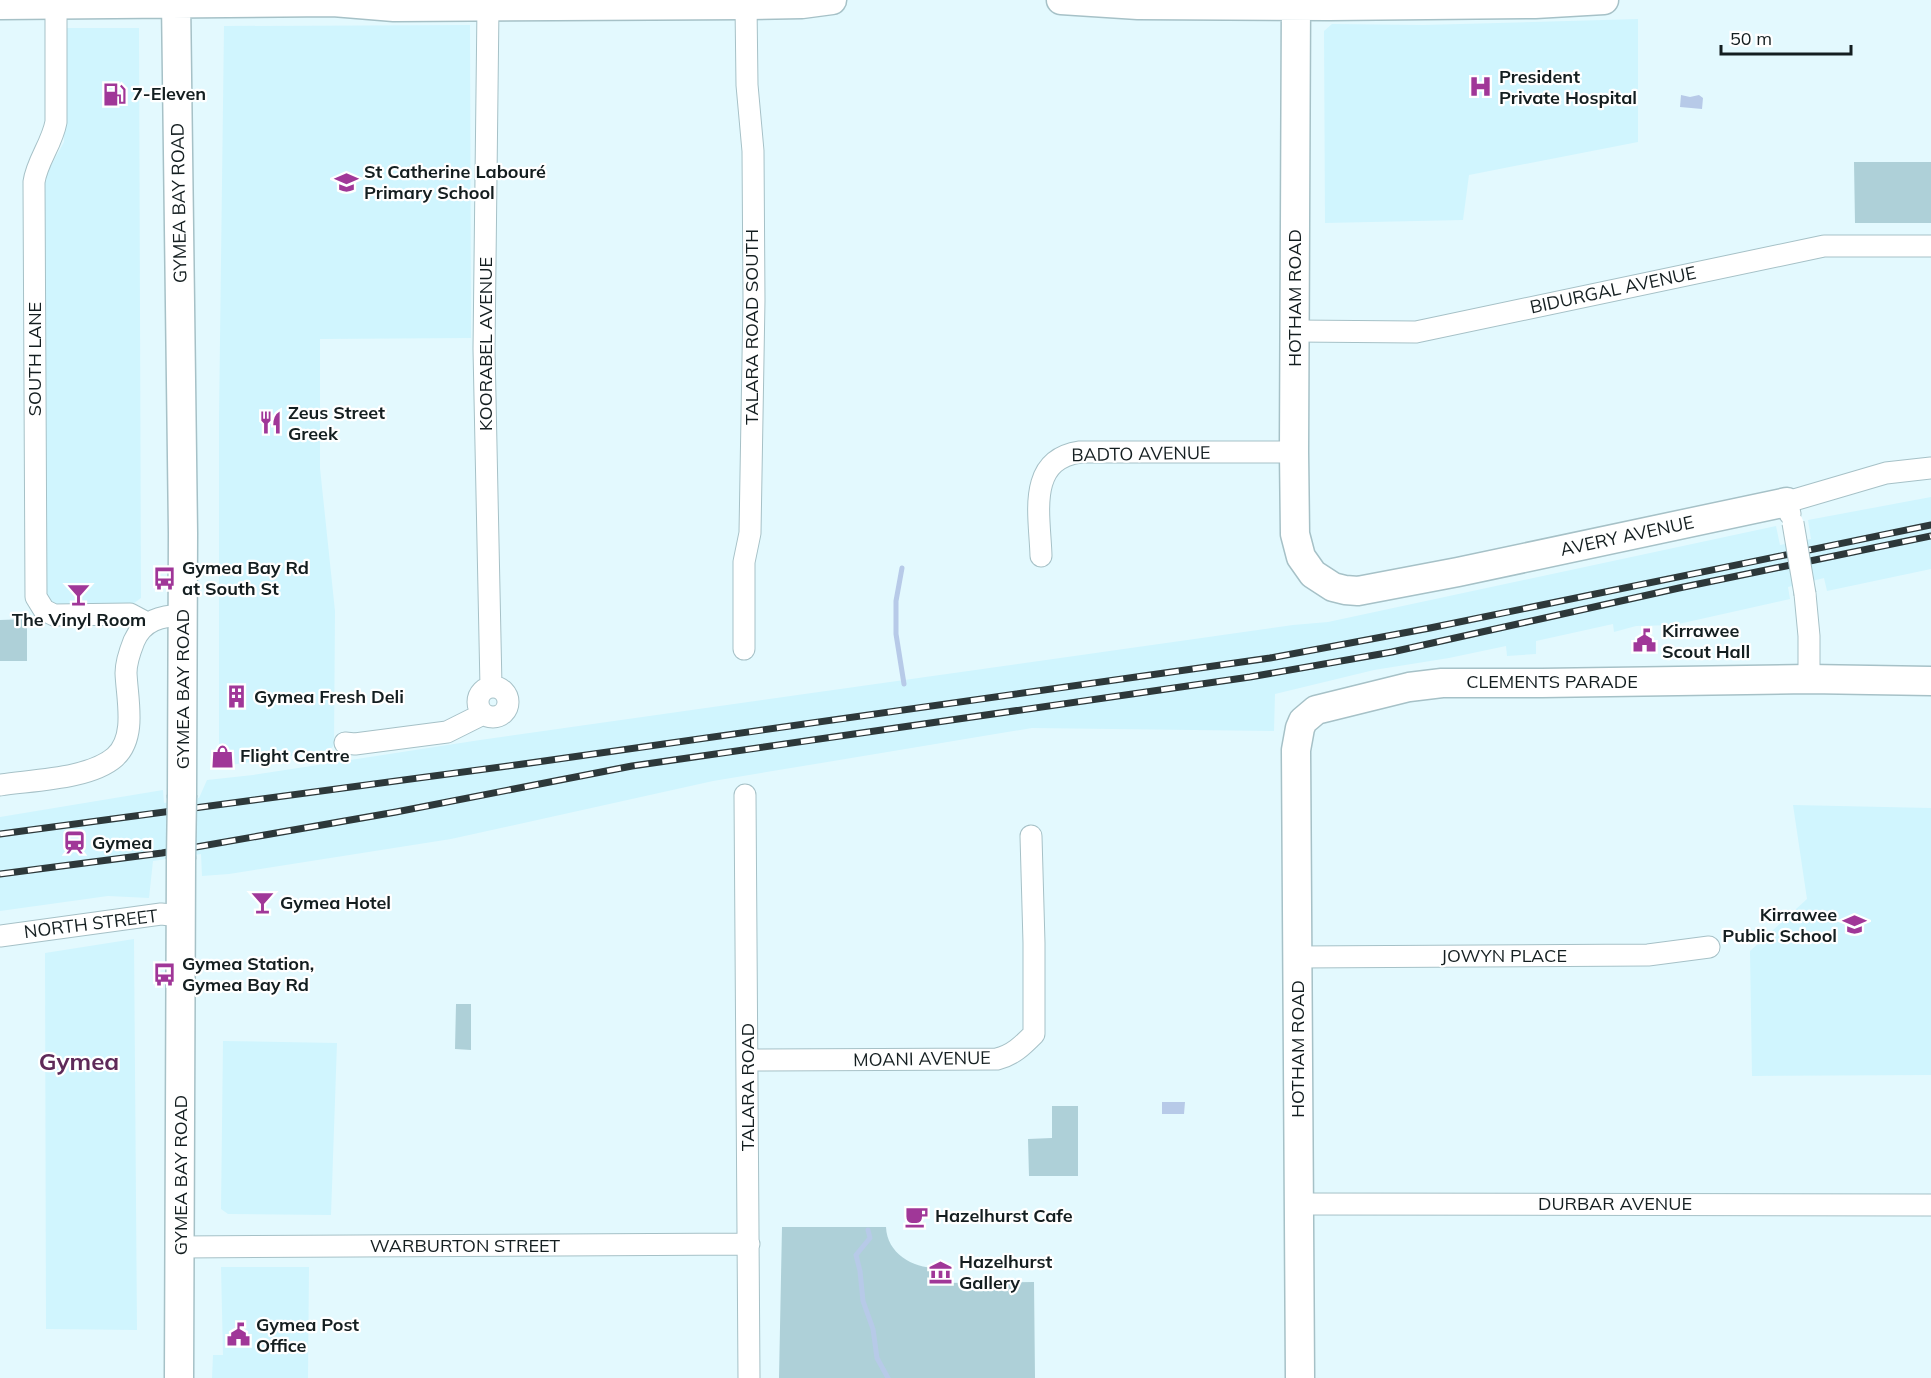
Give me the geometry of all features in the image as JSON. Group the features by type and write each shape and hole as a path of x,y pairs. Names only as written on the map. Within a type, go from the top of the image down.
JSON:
{"street":[{"path":"0,5 333,2 394,7 488,3 802,4 832,0"},
{"path":"1061,0 1138,5 1604,0"},
{"name":"GYMEA BAY ROAD","path":"176,2 183,615 179,1378"},
{"name":"KOORABEL AVENUE","path":"345,743 355,744 447,732 483,714 499,716 507,707 503,691 491,687 484,349 488,3"},
{"name":"TALARA ROAD SOUTH","path":"744,649 744,562 750,533 754,300 753,151 747,85 745,3"},
{"name":"HOTHAM ROAD","path":"1296,3 1294,452 1298,547 1306,566 1322,581"},
{"name":"SOUTH LANE","path":"56,5 56,122 53,138 34,182 36,597 44,610 54,615 130,614 147,623"},
{"name":"BIDURGAL AVENUE","path":"1295,331 1416,332 1824,246 1931,246"},
{"name":"BADTO AVENUE","path":"1041,556 1039,490 1045,471 1060,457 1080,452 1294,452"},
{"name":"AVERY AVENUE","path":"1322,581 1345,590 1358,591 1790,513 1886,473 1931,468"},
{"path":"1790,513 1805,594 1809,636 1809,680"},
{"path":"0,785 88,770 105,764 117,755 125,743 128,727 126,670 130,651 138,633 147,623 165,617 183,615"},
{"name":"CLEMENTS PARADE","path":"1303,721 1322,708 1409,687 1443,682 1542,684 1809,680 1931,681"},
{"name":"HOTHAM ROAD","path":"1300,1378 1296,750 1303,721"},
{"name":"TALARA ROAD","path":"745,795 749,1378"},
{"name":"MOANI AVENUE","path":"748,1060 997,1059 1009,1056 1021,1047 1034,1035 1031,836"},
{"name":"NORTH STREET","path":"0,936 161,914 181,916"},
{"name":"JOWYN PLACE","path":"1299,957 1648,955 1709,947"},
{"name":"DURBAR AVENUE","path":"1299,1204 1931,1205"},
{"name":"WARBURTON STREET","path":"181,1247 749,1244"}],"shaded area":[{"name":"President Private Hospital","path":"1638,19 1638,142 1469,175 1463,220 1325,223 1324,31 1332,24 1423,25"},
{"name":"St Catherine Labouré Primary School","path":"470,25 471,338 320,339 320,468 335,611 334,745 330,750 224,766 219,760 219,418 224,26"},
{"path":"65,28 139,28 141,598 130,606 51,606 43,596 43,180 64,142"},
{"path":"1681,95 1690,97 1699,95 1703,98 1702,109 1680,107"},
{"path":"1854,162 1931,162 1931,223 1855,223"},
{"path":"1931,497 1931,569 1827,591 1824,578 1788,587 1790,599 1674,625 1636,626 1614,632 1613,624 1536,641 1536,654 1507,656 1506,646 1374,670 1275,694 1274,731 1032,728 713,781 451,839 229,874 202,876 201,854 153,861 149,898 108,896 0,911 0,817 163,790 164,803 199,798 207,780 1293,625 1328,622 1776,526 1780,545 1811,539 1808,520"},
{"path":"27,619 27,661 0,661 0,620"},
{"name":"Kirrawee Public School","path":"1793,805 1931,808 1931,1075 1752,1076 1750,951 1807,899"},
{"path":"134,939 137,1330 46,1329 45,953"},
{"path":"456,1004 471,1004 471,1050 455,1049"},
{"path":"223,1041 337,1043 331,1215 228,1214 221,1209"},
{"path":"1162,1102 1185,1102 1184,1114 1162,1114"},
{"path":"1052,1106 1078,1106 1078,1176 1029,1176 1028,1139 1052,1138"},
{"path":"782,1227 886,1227 891,1245 903,1258 920,1266 939,1268 939,1283 1034,1282 1035,1378 779,1378"},
{"path":"221,1267 309,1267 308,1378 212,1378 213,1355 223,1355"}],"waterway":[{"path":"902,568 896,601 896,634 904,684"},
{"path":"868,1230 870,1238 856,1255 863,1301 873,1329 877,1358 888,1378"}],"railway":[{"path":"0,834 523,764 1270,658 1430,628 1931,525"},
{"path":"0,874 162,853 396,812 632,766 1250,677 1392,652 1679,588 1931,536"}],"place":[{"name":"President Private Hospital","path":"1481,87"},
{"name":"7-Eleven","path":"114,94"},
{"name":"St Catherine Labouré Primary School","path":"346,182"},
{"name":"Zeus Street Greek","path":"270,423"},
{"name":"Gymea Bay Rd at South St","path":"164,578"},
{"name":"The Vinyl Room","path":"79,594"},
{"name":"Kirrawee Scout Hall","path":"1644,641"},
{"name":"Gymea Fresh Deli","path":"236,697"},
{"name":"Flight Centre","path":"222,756"},
{"name":"Gymea","path":"74,843"},
{"name":"Gymea Hotel","path":"262,903"},
{"name":"Kirrawee Public School","path":"1855,925"},
{"name":"Gymea Station, Gymea Bay Rd","path":"164,974"},
{"name":"Hazelhurst Cafe","path":"917,1216"},
{"name":"Hazelhurst Gallery","path":"941,1272"},
{"name":"Gymea Post Office","path":"238,1335"}],"district":[{"name":"Gymea","path":"79,1062"}]}
